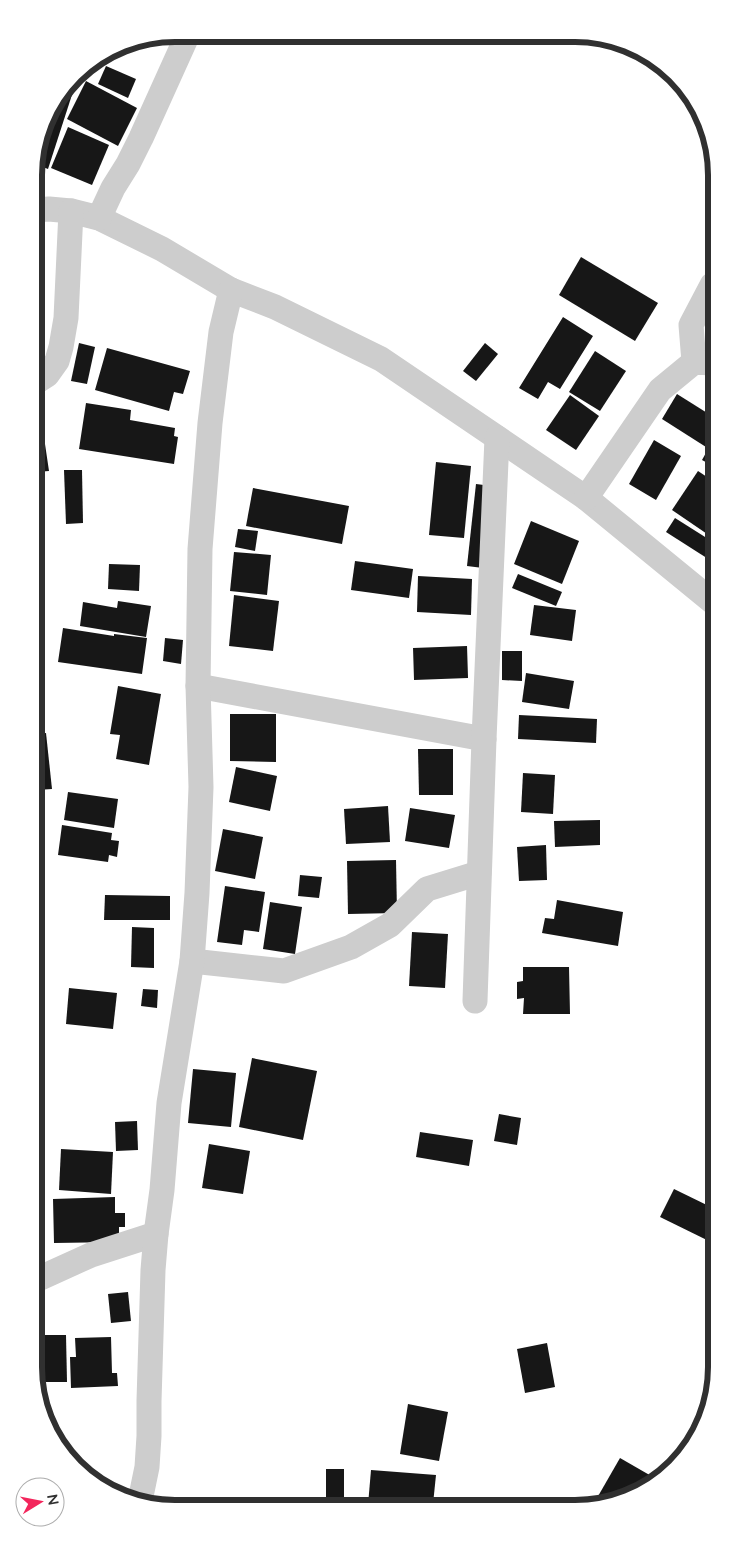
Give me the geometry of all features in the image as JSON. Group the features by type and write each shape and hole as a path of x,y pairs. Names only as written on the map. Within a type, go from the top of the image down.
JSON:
{"street":[{"path":"99,218 113,188 141,138 184,43"},
{"path":"43,209 70,211 99,218 162,249 232,290 275,307 381,359 586,498 708,598"},
{"path":"43,378 57,362 66,318 70,211"},
{"path":"142,1494 148,1452 153,1270 156,1234 162,1190 169,1103 192,961 197,893 201,786 198,686 200,549 210,423 221,332 232,290"},
{"path":"586,498 660,390 703,363 691,325 708,293"},
{"path":"475,1001 496,438"},
{"path":"198,686 484,739"},
{"path":"192,961 284,970 350,947 390,925 427,889 479,873"},
{"path":"42,1277 91,1255 156,1234"}],"building":[{"path":"106,66 136,79 128,98 98,84"},
{"path":"86,81 137,108 118,146 67,119"},
{"path":"73,91 48,169 43,167 47,141 56,117"},
{"path":"68,127 109,145 92,185 51,168"},
{"path":"581,257 658,303 635,341 559,295"},
{"path":"563,317 593,336 560,389 548,382 538,399 519,388"},
{"path":"79,343 95,347 87,384 71,381"},
{"path":"485,343 498,354 476,381 463,371"},
{"path":"107,348 190,371 183,394 174,392 169,411 95,390"},
{"path":"595,351 626,371 600,411 569,392"},
{"path":"677,394 708,413 708,444 706,447 662,419"},
{"path":"570,395 599,416 576,450 546,430"},
{"path":"86,403 131,410 130,420 175,428 174,436 178,437 174,464 79,449"},
{"path":"654,440 681,456 656,500 629,484"},
{"path":"43,444 45,444 49,471 43,471"},
{"path":"708,450 708,463 702,460"},
{"path":"436,462 471,466 464,538 429,535"},
{"path":"64,470 82,470 83,523 66,524"},
{"path":"698,471 708,477 708,534 672,510"},
{"path":"476,484 492,486 483,568 467,566"},
{"path":"253,488 349,506 342,544 246,526"},
{"path":"675,518 708,539 708,559 666,532"},
{"path":"531,521 579,541 562,584 514,564"},
{"path":"238,529 258,531 255,551 235,547"},
{"path":"234,552 271,555 267,595 230,591"},
{"path":"355,561 413,569 409,598 351,590"},
{"path":"109,564 140,565 139,591 108,589"},
{"path":"518,574 562,592 556,606 512,588"},
{"path":"418,576 472,579 471,615 417,612"},
{"path":"234,595 279,601 273,651 229,646"},
{"path":"118,601 151,606 146,637 80,626 83,602 117,608"},
{"path":"534,605 576,610 572,641 530,635"},
{"path":"63,628 114,636 114,634 147,638 142,674 58,662"},
{"path":"165,638 183,640 181,664 163,661"},
{"path":"467,646 468,678 414,680 413,648"},
{"path":"502,651 522,651 522,681 502,680"},
{"path":"526,673 574,681 569,709 522,702"},
{"path":"118,686 161,694 149,765 116,759 120,735 110,734"},
{"path":"230,714 276,714 276,762 230,761"},
{"path":"519,715 597,719 596,743 518,739"},
{"path":"43,733 46,733 52,789 42,790"},
{"path":"418,749 453,749 453,795 419,795"},
{"path":"236,767 277,776 270,811 229,802"},
{"path":"523,773 555,775 553,814 521,812"},
{"path":"68,792 118,799 114,828 64,820"},
{"path":"388,806 390,842 346,844 344,809"},
{"path":"410,808 455,815 449,848 405,841"},
{"path":"600,820 600,845 555,847 554,821"},
{"path":"62,825 112,833 111,840 119,841 117,857 109,855 108,862 58,855"},
{"path":"223,829 263,837 255,879 215,871"},
{"path":"546,845 547,880 519,881 517,847"},
{"path":"396,860 397,913 348,914 347,861"},
{"path":"300,875 322,877 319,898 298,896"},
{"path":"225,886 265,892 259,932 244,930 242,945 217,942"},
{"path":"105,895 170,896 170,920 104,920"},
{"path":"557,900 623,912 618,946 542,933 545,918 554,919"},
{"path":"270,902 302,907 295,954 263,949"},
{"path":"132,927 154,928 154,968 131,967"},
{"path":"412,932 448,934 445,988 409,986"},
{"path":"523,967 569,967 570,1014 523,1014 524,998 517,999 517,982 523,981"},
{"path":"69,988 117,993 113,1029 66,1024"},
{"path":"143,989 158,990 157,1008 141,1006"},
{"path":"252,1058 317,1071 303,1140 239,1127"},
{"path":"193,1069 236,1073 231,1127 188,1123"},
{"path":"499,1114 521,1118 517,1145 494,1141"},
{"path":"137,1121 138,1150 116,1151 115,1122"},
{"path":"420,1132 473,1140 469,1166 416,1157"},
{"path":"209,1144 250,1151 243,1194 202,1188"},
{"path":"61,1149 113,1152 111,1194 59,1190"},
{"path":"674,1189 707,1205 707,1240 660,1217"},
{"path":"115,1197 115,1213 125,1213 125,1227 119,1227 119,1242 54,1243 53,1199"},
{"path":"128,1292 131,1321 111,1323 108,1294"},
{"path":"42,1335 66,1335 67,1382 44,1382"},
{"path":"111,1337 112,1373 117,1373 118,1386 71,1388 70,1357 76,1357 75,1338"},
{"path":"547,1343 555,1387 525,1393 517,1349"},
{"path":"408,1404 448,1412 439,1461 400,1454"},
{"path":"620,1458 650,1475 633,1486 598,1497"},
{"path":"326,1469 344,1469 344,1498 326,1498"},
{"path":"371,1470 436,1475 433,1500 368,1500"}]}
